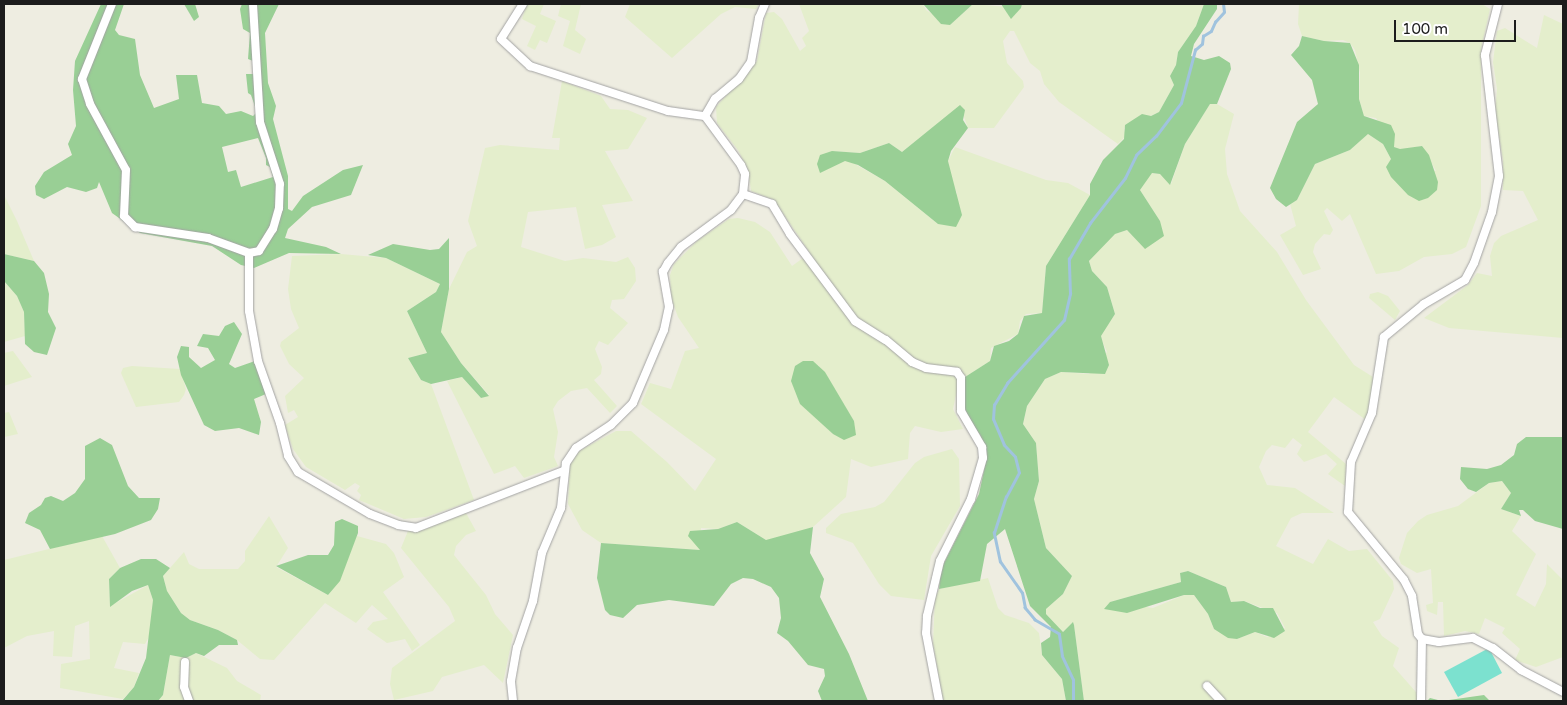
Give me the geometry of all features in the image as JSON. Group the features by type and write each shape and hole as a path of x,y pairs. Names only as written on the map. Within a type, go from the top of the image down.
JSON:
{"street":[{"path":"112,4 82,79 90,104 126,170 124,216 135,227 208,238 248,253 259,251 273,229 279,208 280,184 260,122 253,4"},
{"path":"513,701 511,681 517,648 533,601 542,553 561,508 563,472 576,448 612,425 633,403 664,330 669,307 663,272 681,247 731,210 743,194 745,174 741,165 705,116 668,111 530,66 501,39 523,4"},
{"path":"705,116 715,99 739,79 751,62 759,18 765,4"},
{"path":"1422,701 1422,639 1418,634 1412,596 1404,580 1348,512 1351,462 1372,413 1384,337 1424,304 1464,280 1474,263 1492,212 1500,176 1486,55 1498,4"},
{"path":"743,194 772,204 790,234 855,321 886,340 912,362 926,368 957,372 961,378 961,411 982,447 983,458 971,499 940,561 926,616 926,632 939,701"},
{"path":"248,253 249,311 258,361 280,424 288,456 298,472 370,514 398,525 416,528 563,472"},
{"path":"1422,639 1439,642 1473,638 1493,648 1521,670 1563,692"},
{"path":"185,662 184,687 188,701"},
{"path":"1207,686 1221,701"}],"green space":[{"path":"101,4 124,4 115,30 119,35 135,39 140,75 154,108 179,99 176,75 197,75 202,103 219,106 226,114 241,111 253,116 257,112 251,95 248,93 246,74 258,74 253,61 248,59 250,33 243,29 240,9 242,4 279,4 265,33 268,83 276,106 273,119 288,176 288,209 292,211 303,196 343,170 363,165 351,195 312,207 288,229 285,238 326,247 341,254 289,253 254,268 241,265 212,246 140,233 112,213 99,182 97,188 86,192 67,187 44,199 36,195 35,186 44,172 72,155 68,144 76,126 73,90 75,61","holes":["258,138 266,158 266,165 270,167 273,177 241,187 236,170 228,172 222,147"]},
{"path":"184,4 195,4 199,17 194,21"},
{"path":"527,4 544,4 540,14 556,21 547,43 540,40 535,50 527,46 536,26 522,19"},
{"path":"561,4 581,4 575,30 586,39 580,54 563,46 570,21 558,16"},
{"path":"630,4 759,4 756,9 735,7 721,14 672,58 625,17"},
{"path":"799,4 923,4 926,10 950,25 973,4 1021,8 1022,4 1204,4 1196,26 1178,52 1176,65 1170,76 1174,85 1159,112 1124,128 1126,136 1118,144 1059,102 1044,84 1040,71 1030,63 1014,31 1010,31 1003,41 1007,63 1023,81 1024,87 994,128 968,128 960,106 902,152 889,143 860,153 832,151 885,181 938,224 957,193 952,184 948,161 955,147 1046,180 1068,183 1090,195 1046,266 1042,313 1026,314 1020,321 1018,334 991,348 990,361 959,381 953,409 963,429 941,432 915,426 910,433 908,459 871,467 851,459 846,497 813,527 775,540 766,540 737,522 718,529 701,528 700,550 601,543 582,530 568,504 570,460 579,451 616,431 631,431 667,462 695,491 716,459 641,404 650,383 671,389 685,351 699,348 678,317 671,298 670,275 674,264 697,241 729,219 738,218 755,222 770,232 792,266 810,253 774,200 751,191 748,170 738,150 717,123 716,107 757,61 766,13 774,12 782,19 800,51 806,46 802,38 809,31","holes":["818,365 854,421 833,434 822,423"]},
{"path":"923,4 973,4 950,25 941,24"},
{"path":"1001,4 1022,4 1021,8 1011,19"},
{"path":"1204,4 1217,4 1217,9 1194,44 1191,56 1204,60 1219,56 1230,63 1231,69 1217,104 1210,104 1185,144 1170,185 1160,174 1152,173 1140,190 1160,221 1164,236 1145,249 1127,230 1115,234 1089,261 1092,271 1107,287 1115,314 1101,336 1109,365 1105,374 1061,372 1045,379 1027,406 1023,424 1036,443 1039,481 1034,499 1046,548 1072,576 1063,594 1046,609 1046,614 1063,632 1073,622 1074,625 1084,701 1066,701 1062,679 1042,655 1041,643 1050,637 1051,627 1030,606 1005,529 987,544 980,581 939,589 941,569 979,494 987,456 980,435 968,417 963,402 965,377 990,361 994,346 1009,341 1018,334 1024,316 1042,313 1046,266 1090,195 1090,184 1103,160 1124,139 1125,125 1142,114 1151,116 1159,112 1174,85 1170,76 1176,65 1178,52 1196,26"},
{"path":"1299,4 1482,4 1490,9 1481,49 1481,206 1466,247 1452,254 1424,257 1399,271 1376,274 1350,214 1342,221 1327,208 1324,211 1333,230 1330,235 1324,234 1315,244 1313,252 1321,269 1303,275 1280,235 1296,226 1290,204 1297,200 1315,164 1350,150 1368,134 1383,144 1391,159 1436,171 1422,146 1400,150 1394,147 1376,118 1364,116 1359,99 1360,73 1355,50 1350,43 1343,40 1324,41 1302,36 1298,24"},
{"path":"1544,15 1563,24 1563,338 1449,328 1424,318 1468,285 1477,273 1492,276 1490,256 1494,243 1501,236 1538,220 1523,191 1503,190 1503,160 1495,112 1497,89 1493,62 1497,31 1505,28 1537,48"},
{"path":"1302,36 1324,41 1350,43 1359,65 1359,99 1364,116 1391,125 1395,134 1394,147 1400,149 1422,146 1429,155 1438,182 1437,190 1428,198 1419,201 1408,195 1391,177 1386,167 1391,159 1383,144 1368,134 1350,150 1315,164 1297,200 1286,207 1276,199 1270,188 1297,122 1318,104 1312,80 1291,55 1299,46"},
{"path":"562,81 601,96 610,109 628,110 647,118 628,149 605,151 633,201 602,205 616,237 602,245 585,249 576,207 528,212 521,247 565,261 583,258 616,262 628,257 635,268 636,281 624,299 612,300 610,308 628,323 608,345 599,341 595,349 602,367 601,374 594,380 617,406 610,413 587,388 571,391 558,401 553,409 558,432 554,457 558,466 524,478 515,466 494,474 447,381 462,377 481,398 489,395 461,363 441,332 449,289 467,252 477,246 468,221 485,148 500,145 559,150 560,138 552,138"},
{"path":"1210,104 1217,104 1234,114 1225,149 1227,174 1240,211 1277,252 1306,300 1354,365 1373,377 1374,390 1366,420 1334,397 1308,432 1346,464 1345,486 1328,474 1337,464 1326,454 1304,462 1297,454 1302,445 1293,438 1285,448 1272,445 1266,451 1259,467 1267,485 1295,488 1334,513 1302,513 1291,518 1276,546 1313,564 1328,539 1349,551 1367,549 1393,581 1394,589 1380,619 1373,622 1382,636 1399,648 1393,666 1416,692 1418,701 1084,701 1074,625 1073,623 1063,632 1046,614 1046,609 1063,594 1072,576 1046,548 1034,499 1039,481 1036,443 1023,424 1027,406 1045,379 1061,372 1089,374 1107,352 1100,336 1115,314 1107,287 1092,271 1089,261 1114,234 1127,230 1140,243 1160,221 1140,190 1151,173 1160,174 1171,184 1185,144","holes":["1188,571 1226,587 1231,602 1244,601 1277,613 1285,628 1267,637 1255,632 1237,639 1214,629 1208,614 1194,595 1184,595 1153,608 1110,602 1181,582 1180,573"]},
{"path":"960,105 965,110 963,120 968,128 951,151 948,161 962,215 956,227 938,224 885,181 858,165 845,161 820,173 817,164 820,155 832,151 860,153 889,143 902,152"},
{"path":"4,195 17,221 34,261 4,254"},
{"path":"449,238 449,289 441,332 461,363 489,396 481,398 462,377 431,384 421,380 408,358 427,353 407,311 436,292 440,284 386,258 368,255 393,244 430,250 439,249"},
{"path":"4,254 34,261 44,273 49,294 48,312 56,328 47,355 34,352 25,344 24,312 17,296 4,281"},
{"path":"341,254 386,258 440,284 436,292 407,311 427,353 408,358 421,380 431,384 474,500 426,517 404,519 359,500 361,495 357,491 360,486 355,483 345,490 306,467 293,449 285,425 298,417 294,410 288,413 285,396 304,378 289,364 280,346 281,342 299,328 291,309 288,289 292,256"},
{"path":"4,281 17,296 24,312 25,336 4,342"},
{"path":"1378,292 1388,296 1400,311 1395,320 1369,298 1370,294"},
{"path":"234,322 242,334 229,364 235,368 255,361 266,394 254,399 261,422 259,435 239,428 215,431 204,425 181,375 177,357 181,346 189,347 189,357 201,368 215,360 208,348 197,346 203,334 219,336 225,326"},
{"path":"13,351 32,377 4,386 4,353"},
{"path":"803,361 813,361 825,372 854,421 856,435 844,440 833,434 800,404 791,381 795,366"},
{"path":"132,366 180,369 186,389 184,395 179,402 136,407 121,373 123,368"},
{"path":"9,412 18,434 4,437 4,413"},
{"path":"1526,437 1563,437 1563,529 1535,521 1523,510 1519,510 1521,516 1501,509 1511,493 1502,481 1489,483 1476,492 1468,489 1460,479 1461,467 1487,469 1501,465 1514,455 1517,444"},
{"path":"100,438 112,445 128,486 139,498 160,498 158,509 151,520 115,534 50,549 40,530 25,523 29,513 41,505 45,498 51,496 63,501 75,493 85,479 85,446"},
{"path":"952,449 959,459 960,506 931,556 924,600 891,596 879,584 853,543 826,533 826,528 841,514 875,507 884,502 915,463 924,457"},
{"path":"1502,481 1511,493 1501,509 1521,516 1512,531 1536,554 1516,595 1535,607 1546,584 1547,564 1563,580 1563,657 1536,667 1515,660 1520,649 1502,633 1505,628 1485,618 1479,634 1465,631 1444,636 1443,602 1438,602 1437,615 1427,611 1426,605 1433,603 1431,569 1417,573 1401,564 1399,558 1407,533 1418,521 1427,515 1458,506 1489,483"},
{"path":"466,513 476,531 466,535 456,546 454,555 486,595 495,614 513,635 503,683 484,665 442,677 433,691 394,700 390,684 392,668 455,621 449,607 401,548 408,531 422,530"},
{"path":"269,516 288,548 276,567 328,595 357,536 386,544 394,553 404,577 383,592 420,645 412,651 405,639 387,643 367,629 373,622 388,619 372,605 356,623 325,603 274,660 260,659 237,640 218,630 190,620 181,613 167,591 163,576 184,552 189,564 199,569 238,569 245,561 245,551"},
{"path":"342,519 358,526 358,533 340,581 328,595 276,566 308,555 328,555 334,545 335,522"},
{"path":"737,522 766,540 813,527 810,553 824,579 820,597 849,654 868,701 822,701 818,691 825,676 824,669 808,665 788,641 777,633 781,618 779,598 771,587 753,579 743,578 731,584 714,606 669,600 637,605 623,618 610,615 605,610 597,578 601,543 700,550 688,536 690,531 718,529"},
{"path":"102,536 120,568 109,579 110,606 148,585 153,600 151,633 145,644 123,642 114,668 139,673 134,687 123,699 60,688 61,664 90,659 89,621 75,626 72,657 53,656 54,631 27,636 4,648 4,560"},
{"path":"141,559 156,559 170,568 163,576 167,591 181,613 190,620 218,630 237,640 238,645 219,645 204,656 196,653 186,658 170,655 163,695 158,701 122,701 134,687 146,658 153,600 148,585 132,591 110,607 109,579 120,568"},
{"path":"1188,571 1226,587 1231,602 1244,601 1260,608 1273,608 1285,631 1274,638 1255,632 1237,639 1228,638 1214,629 1208,614 1194,595 1184,595 1127,613 1104,609 1110,602 1181,582 1180,573"},
{"path":"988,578 998,608 1005,615 1029,623 1039,633 1042,655 1062,679 1066,701 943,701 933,644 935,598 939,589"},
{"path":"196,653 227,668 237,681 261,695 260,701 158,701 163,695 170,655 186,658"},
{"path":"1484,695 1490,701 1442,701"},
{"path":"1430,698 1442,701 1427,701"}],"shaded area":[{"path":"1489,648 1502,673 1458,697 1444,672"}],"waterway":[{"path":"1073,701 1073,680 1062,656 1059,634 1035,620 1025,608 1022,593 1000,562 994,533 1006,497 1019,473 1015,457 1004,445 993,419 994,405 1007,383 1064,320 1070,294 1069,259 1090,223 1125,178 1136,155 1156,136 1181,103 1195,50 1202,44 1203,36 1211,31 1215,22 1224,12 1223,4"}]}
